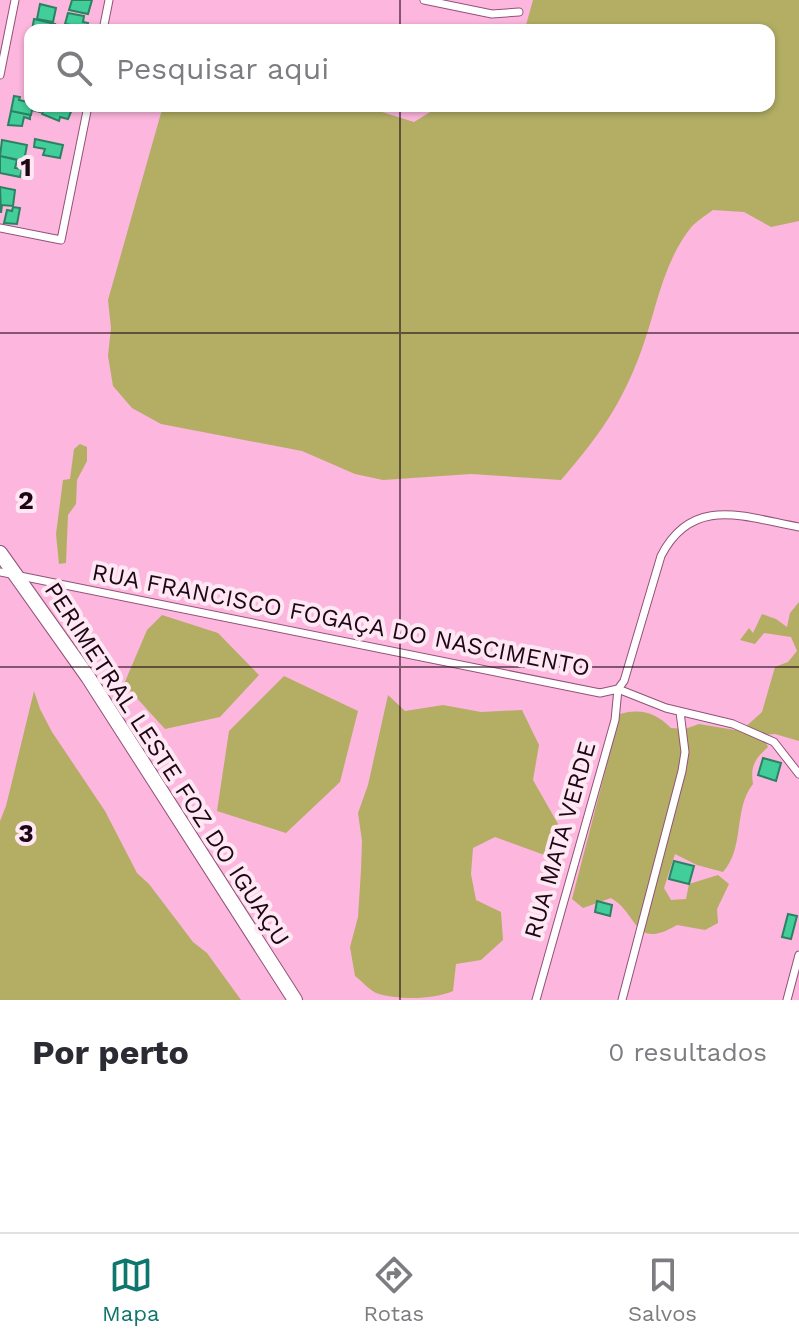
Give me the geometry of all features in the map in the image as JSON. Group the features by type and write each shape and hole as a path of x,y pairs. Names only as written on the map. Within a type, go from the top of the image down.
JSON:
{"highway":[{"name":"PERIMETRAL LESTE FOZ DO IGUAÇU","path":"0,553 8,573 88,677 295,1000"}],"street":[{"path":"0,75 15,0"},
{"path":"104,24 109,0"},
{"path":"424,0 492,14 519,12"},
{"path":"0,228 61,240 87,112"},
{"name":"RUA FRANCISCO FOGAÇA DO NASCIMENTO","path":"8,573 600,693 618,689 629,666 661,556 670,538 682,526 693,520 730,514 799,527"},
{"path":"618,689 680,712 733,724 774,742 799,774"},
{"name":"RUA MATA VERDE","path":"536,1000 615,720 618,689"},
{"path":"622,1000 682,771 685,752 680,712"},
{"path":"787,1000 799,955"}],"shaded area":[{"path":"533,0 799,0 799,221 771,227 744,212 713,210 691,227 671,261 643,346 622,395 595,439 561,480 471,474 383,480 355,474 302,451 161,424 132,408 113,386 108,356 111,328 108,300 161,112 382,112 414,122 430,112 775,112 775,24 526,24"},
{"path":"80,444 87,447 87,461 77,480 76,504 68,515 66,563 59,564 56,534 63,480 70,479 74,449"},
{"path":"799,602 799,741 775,734 762,735 768,747 754,763 753,784 743,805 734,852 723,872 697,865 675,854 664,888 671,900 686,899 689,884 718,875 729,884 717,909 718,923 705,930 677,925 652,934 638,927 611,898 583,908 572,899 620,714 648,713 671,728 685,729 699,724 741,731 762,712 775,667 788,662 797,651 791,637 764,633 755,644 740,640 749,628 753,633 762,614 787,627 790,613"},
{"path":"162,615 218,633 259,675 220,717 165,729 124,684 147,630"},
{"path":"284,676 358,711 340,782 286,833 217,811 229,731"},
{"path":"34,691 52,732 105,811 137,873 193,942 207,953 241,1000 0,1000 0,821"},
{"path":"388,695 405,711 443,705 481,712 522,710 539,745 533,780 558,824 550,857 495,837 473,848 471,874 476,900 501,912 503,940 481,960 456,964 453,991 435,996 404,998 376,993 355,976 350,947 358,917 361,870 362,841 358,813 368,785"}],"building":[{"path":"72,0 92,0 88,14 69,10"},
{"path":"40,4 56,8 53,22 37,19"},
{"path":"68,13 84,16 83,22 88,23 88,24 65,24"},
{"path":"34,19 55,24 33,24"},
{"path":"14,96 24,101 24,112 32,112 31,115 11,111"},
{"path":"11,111 30,115 30,119 24,117 22,126 8,125"},
{"path":"71,112 68,119 60,117 59,121 42,114"},
{"path":"35,139 63,145 60,158 43,155 45,149 34,147"},
{"path":"2,140 27,145 24,161 0,156"},
{"path":"0,156 17,160 15,168 22,169 20,177 0,173"},
{"path":"0,187 15,190 13,206 2,205 1,213"},
{"path":"13,207 20,208 17,224 4,223 7,210 12,211"},
{"path":"763,758 781,763 776,781 758,775"},
{"path":"674,861 694,866 689,884 669,879"},
{"path":"597,901 612,905 610,916 595,912"},
{"path":"788,914 797,916 791,939 782,937"}]}
